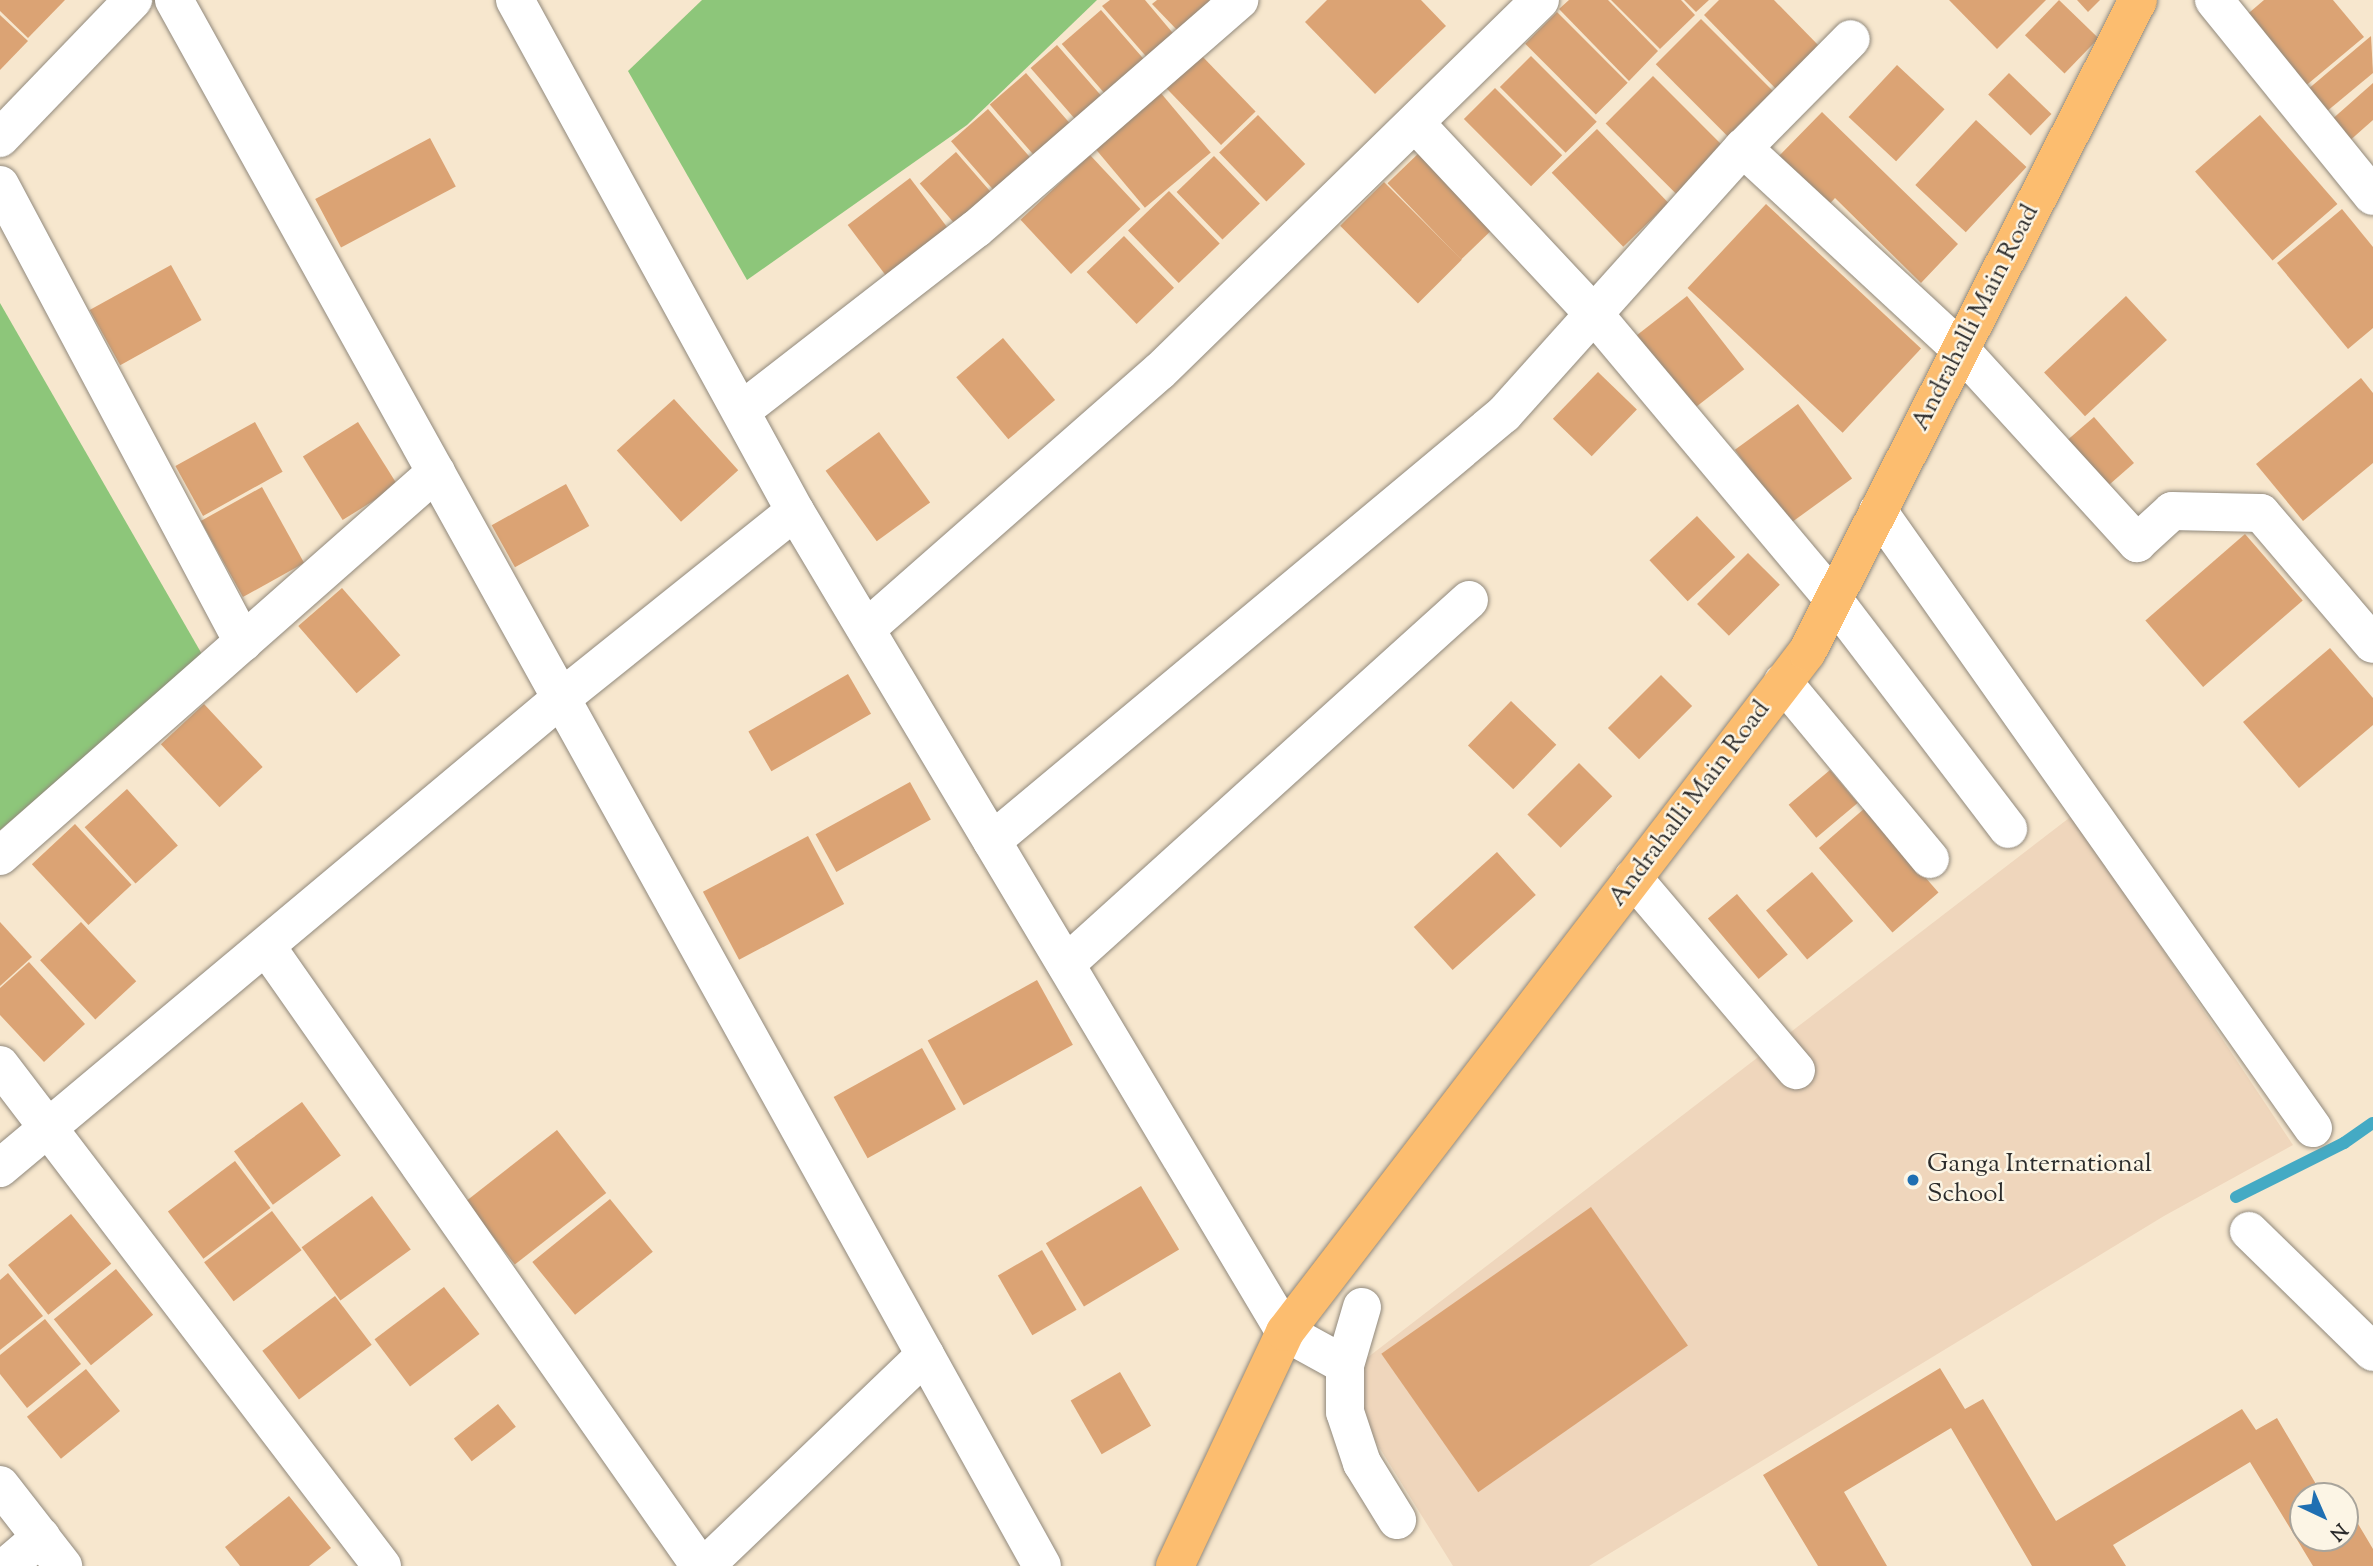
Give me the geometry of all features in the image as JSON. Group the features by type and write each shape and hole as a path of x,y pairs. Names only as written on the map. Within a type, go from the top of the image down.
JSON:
{"main road":[{"name":"Andrahalli Main Road","path":"1175,1565 1285,1332 1807,652 2138,0"}],"street":[{"path":"0,138 132,0"},
{"path":"174,0 436,472 559,700 1042,1566"},
{"path":"741,411 976,229 1239,0"},
{"path":"866,629 1160,371 1540,0"},
{"path":"2214,0 2373,196"},
{"path":"516,1 796,511 1285,1332 1345,1364"},
{"path":"992,841 1504,414 1743,148 1851,39"},
{"path":"1415,123 1594,314 1833,599 2008,829"},
{"path":"1743,148 1960,349 2137,543 2172,511 2260,513 2373,645"},
{"path":"0,185 243,642"},
{"path":"0,856 436,472"},
{"path":"0,1168 559,700 796,511"},
{"path":"1878,511 2313,1128"},
{"path":"1066,964 1469,600"},
{"path":"1783,682 1930,859"},
{"path":"1633,878 1796,1070"},
{"path":"266,946 702,1566 925,1354"},
{"path":"0,1065 382,1566"},
{"path":"2249,1231 2373,1352"},
{"path":"1362,1307 1345,1364 1345,1412 1362,1463 1397,1520"},
{"path":"0,1485 52,1552 7,1566"}],"shaded area":[{"name":"Ganga International School","path":"2073,815 2293,1145 2164,1216 1589,1566 1453,1566 1356,1410 1363,1361"}],"green space":[{"path":"702,0 1097,0 967,125 747,280 628,71"},
{"path":"0,303 203,656 0,830"}],"building":[{"path":"0,0 65,0 28,38 0,11"},
{"path":"1110,0 1145,0 1177,38 1151,62 1102,6"},
{"path":"1157,0 1210,1 1179,32 1152,4"},
{"path":"1327,0 1421,0 1446,26 1375,94 1305,22"},
{"path":"1569,0 1608,0 1658,51 1629,81 1559,9"},
{"path":"1611,0 1681,0 1695,15 1660,49"},
{"path":"1684,0 1709,0 1696,12"},
{"path":"1719,0 1774,0 1821,48 1778,91 1704,15"},
{"path":"1949,0 2046,0 1997,49"},
{"path":"2059,0 2099,38 2065,73 2025,35"},
{"path":"2077,0 2100,0 2088,12"},
{"path":"2264,0 2333,0 2364,37 2303,88 2243,18"},
{"path":"1101,10 1149,65 1110,99 1062,44"},
{"path":"1557,12 1628,83 1596,115 1525,44"},
{"path":"0,15 28,41 0,70"},
{"path":"1701,19 1777,95 1731,140 1656,64"},
{"path":"2371,36 2373,73 2326,112 2307,90"},
{"path":"1057,45 1107,102 1080,125 1031,68"},
{"path":"1200,54 1256,112 1221,145 1165,87"},
{"path":"1531,56 1597,122 1566,153 1500,87"},
{"path":"1897,65 1945,109 1896,161 1849,117"},
{"path":"1026,73 1073,127 1037,159 990,104"},
{"path":"2009,73 2051,114 2031,136 1988,95"},
{"path":"1653,76 1724,147 1676,194 1606,123"},
{"path":"2373,83 2373,120 2347,143 2329,122"},
{"path":"1495,88 1562,155 1531,186 1464,119"},
{"path":"1160,92 1211,153 1145,208 1094,147"},
{"path":"988,109 1035,163 998,195 951,141"},
{"path":"1822,112 1958,244 1921,283 1835,198 1824,210 1774,161"},
{"path":"1258,115 1305,164 1266,201 1219,153"},
{"path":"2260,115 2337,204 2273,260 2195,171"},
{"path":"1976,120 2026,167 1966,232 1915,185"},
{"path":"1597,129 1669,203 1623,247 1552,173"},
{"path":"430,138 456,187 341,248 315,199"},
{"path":"1422,150 1496,226 1461,260 1387,183"},
{"path":"956,152 993,195 957,227 920,183"},
{"path":"1090,155 1140,209 1071,274 1021,220"},
{"path":"1214,156 1260,203 1222,240 1177,192"},
{"path":"910,178 952,233 889,280 848,225"},
{"path":"1384,182 1462,260 1418,304 1340,226"},
{"path":"1169,191 1220,244 1179,283 1128,231"},
{"path":"1766,204 1921,349 1843,433 1688,288"},
{"path":"2342,209 2373,247 2373,328 2348,349 2277,263"},
{"path":"1124,236 1174,288 1137,324 1087,272"},
{"path":"171,265 202,320 120,365 90,310"},
{"path":"1687,296 1744,369 1688,413 1631,340"},
{"path":"2126,296 2167,340 2085,416 2044,372"},
{"path":"1003,338 1055,400 1008,439 956,377"},
{"path":"1598,372 1637,410 1592,456 1553,419"},
{"path":"2361,378 2373,393 2373,463 2303,521 2256,464"},
{"path":"674,399 738,470 681,522 617,451"},
{"path":"1798,404 1852,478 1789,524 1735,450"},
{"path":"2094,417 2134,463 2107,487 2067,441"},
{"path":"255,422 283,472 203,516 175,466"},
{"path":"358,422 398,486 343,520 303,456"},
{"path":"879,432 930,502 877,541 826,471"},
{"path":"566,484 589,526 515,567 492,525"},
{"path":"262,487 304,563 243,597 201,521"},
{"path":"1697,516 1735,557 1688,601 1649,560"},
{"path":"2245,534 2303,600 2203,687 2145,621"},
{"path":"1748,553 1780,585 1729,636 1697,604"},
{"path":"342,588 400,655 357,693 298,626"},
{"path":"2330,648 2373,698 2373,725 2299,788 2243,722"},
{"path":"848,674 871,714 771,771 748,732"},
{"path":"1661,675 1692,706 1639,759 1608,728"},
{"path":"1511,701 1556,745 1513,789 1468,746"},
{"path":"204,704 263,767 220,807 161,744"},
{"path":"1579,763 1612,796 1561,848 1527,815"},
{"path":"1830,770 1858,803 1816,838 1789,805"},
{"path":"910,782 931,820 836,872 816,834"},
{"path":"127,789 178,845 135,884 85,827"},
{"path":"1865,808 1938,893 1892,933 1819,848"},
{"path":"75,824 132,885 88,925 32,864"},
{"path":"808,836 844,904 739,960 703,892"},
{"path":"1497,852 1536,895 1453,970 1414,927"},
{"path":"1812,872 1853,921 1807,960 1766,911"},
{"path":"1737,894 1788,955 1759,979 1708,918"},
{"path":"0,922 32,957 0,986"},
{"path":"81,922 136,981 95,1019 40,960"},
{"path":"29,962 85,1024 44,1062 0,1015 0,988"},
{"path":"1037,980 1073,1045 964,1105 928,1041"},
{"path":"922,1048 956,1109 868,1158 834,1097"},
{"path":"302,1102 341,1155 273,1205 234,1151"},
{"path":"557,1130 606,1193 515,1264 466,1201"},
{"path":"235,1161 271,1208 203,1259 168,1212"},
{"path":"1141,1186 1179,1249 1084,1307 1046,1243"},
{"path":"372,1196 411,1249 340,1301 302,1247"},
{"path":"610,1199 653,1252 575,1315 532,1262"},
{"path":"1591,1207 1688,1345 1478,1492 1381,1354"},
{"path":"272,1211 301,1250 234,1301 204,1262"},
{"path":"71,1214 111,1264 48,1315 8,1265"},
{"path":"1042,1250 1076,1310 1032,1335 998,1276"},
{"path":"116,1269 153,1315 91,1365 54,1319"},
{"path":"8,1273 43,1316 0,1350 0,1280"},
{"path":"444,1287 480,1334 410,1386 375,1339"},
{"path":"335,1296 372,1345 299,1399 262,1351"},
{"path":"45,1319 81,1364 27,1408 0,1374 0,1355"},
{"path":"1940,1368 1965,1409 1983,1399 2056,1521 2242,1409 2256,1430 2277,1418 2315,1482 2289,1482 2289,1526 2250,1462 2113,1545 2126,1566 2032,1566 1951,1428 1844,1492 1887,1566 1818,1566 1763,1475"},
{"path":"86,1369 120,1411 61,1459 27,1417"},
{"path":"1120,1372 1151,1426 1102,1454 1071,1400"},
{"path":"498,1404 516,1427 472,1461 454,1438"},
{"path":"289,1496 331,1548 309,1566 240,1566 225,1547"},
{"path":"2359,1525 2373,1549 2373,1566 2313,1566 2305,1552 2359,1552"}],"waterway":[{"path":"2236,1197 2344,1143 2373,1123"}],"place":[{"name":"Ganga International School","path":"1913,1180"}]}
